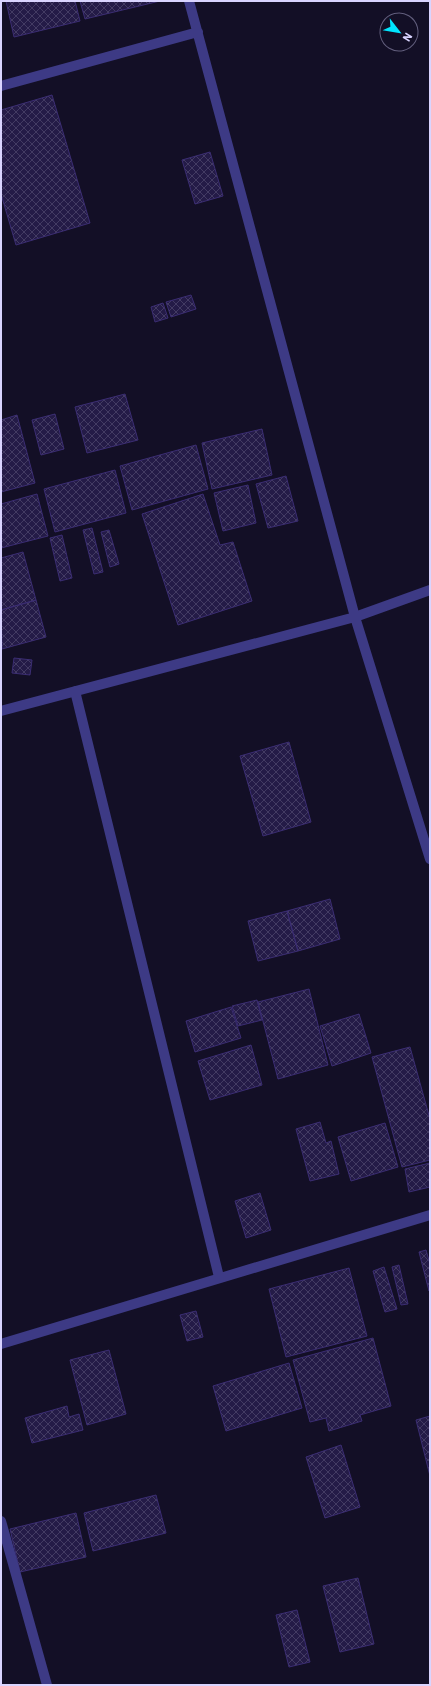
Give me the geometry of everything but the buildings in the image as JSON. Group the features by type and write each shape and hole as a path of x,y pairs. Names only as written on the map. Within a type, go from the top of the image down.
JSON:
{"street":[{"path":"189,1 355,617 430,859"},
{"path":"1,86 198,32"},
{"path":"1,711 355,617 430,590"},
{"path":"75,692 219,1277"},
{"path":"1,1344 219,1277 430,1215"},
{"path":"1,1521 47,1685"}]}
